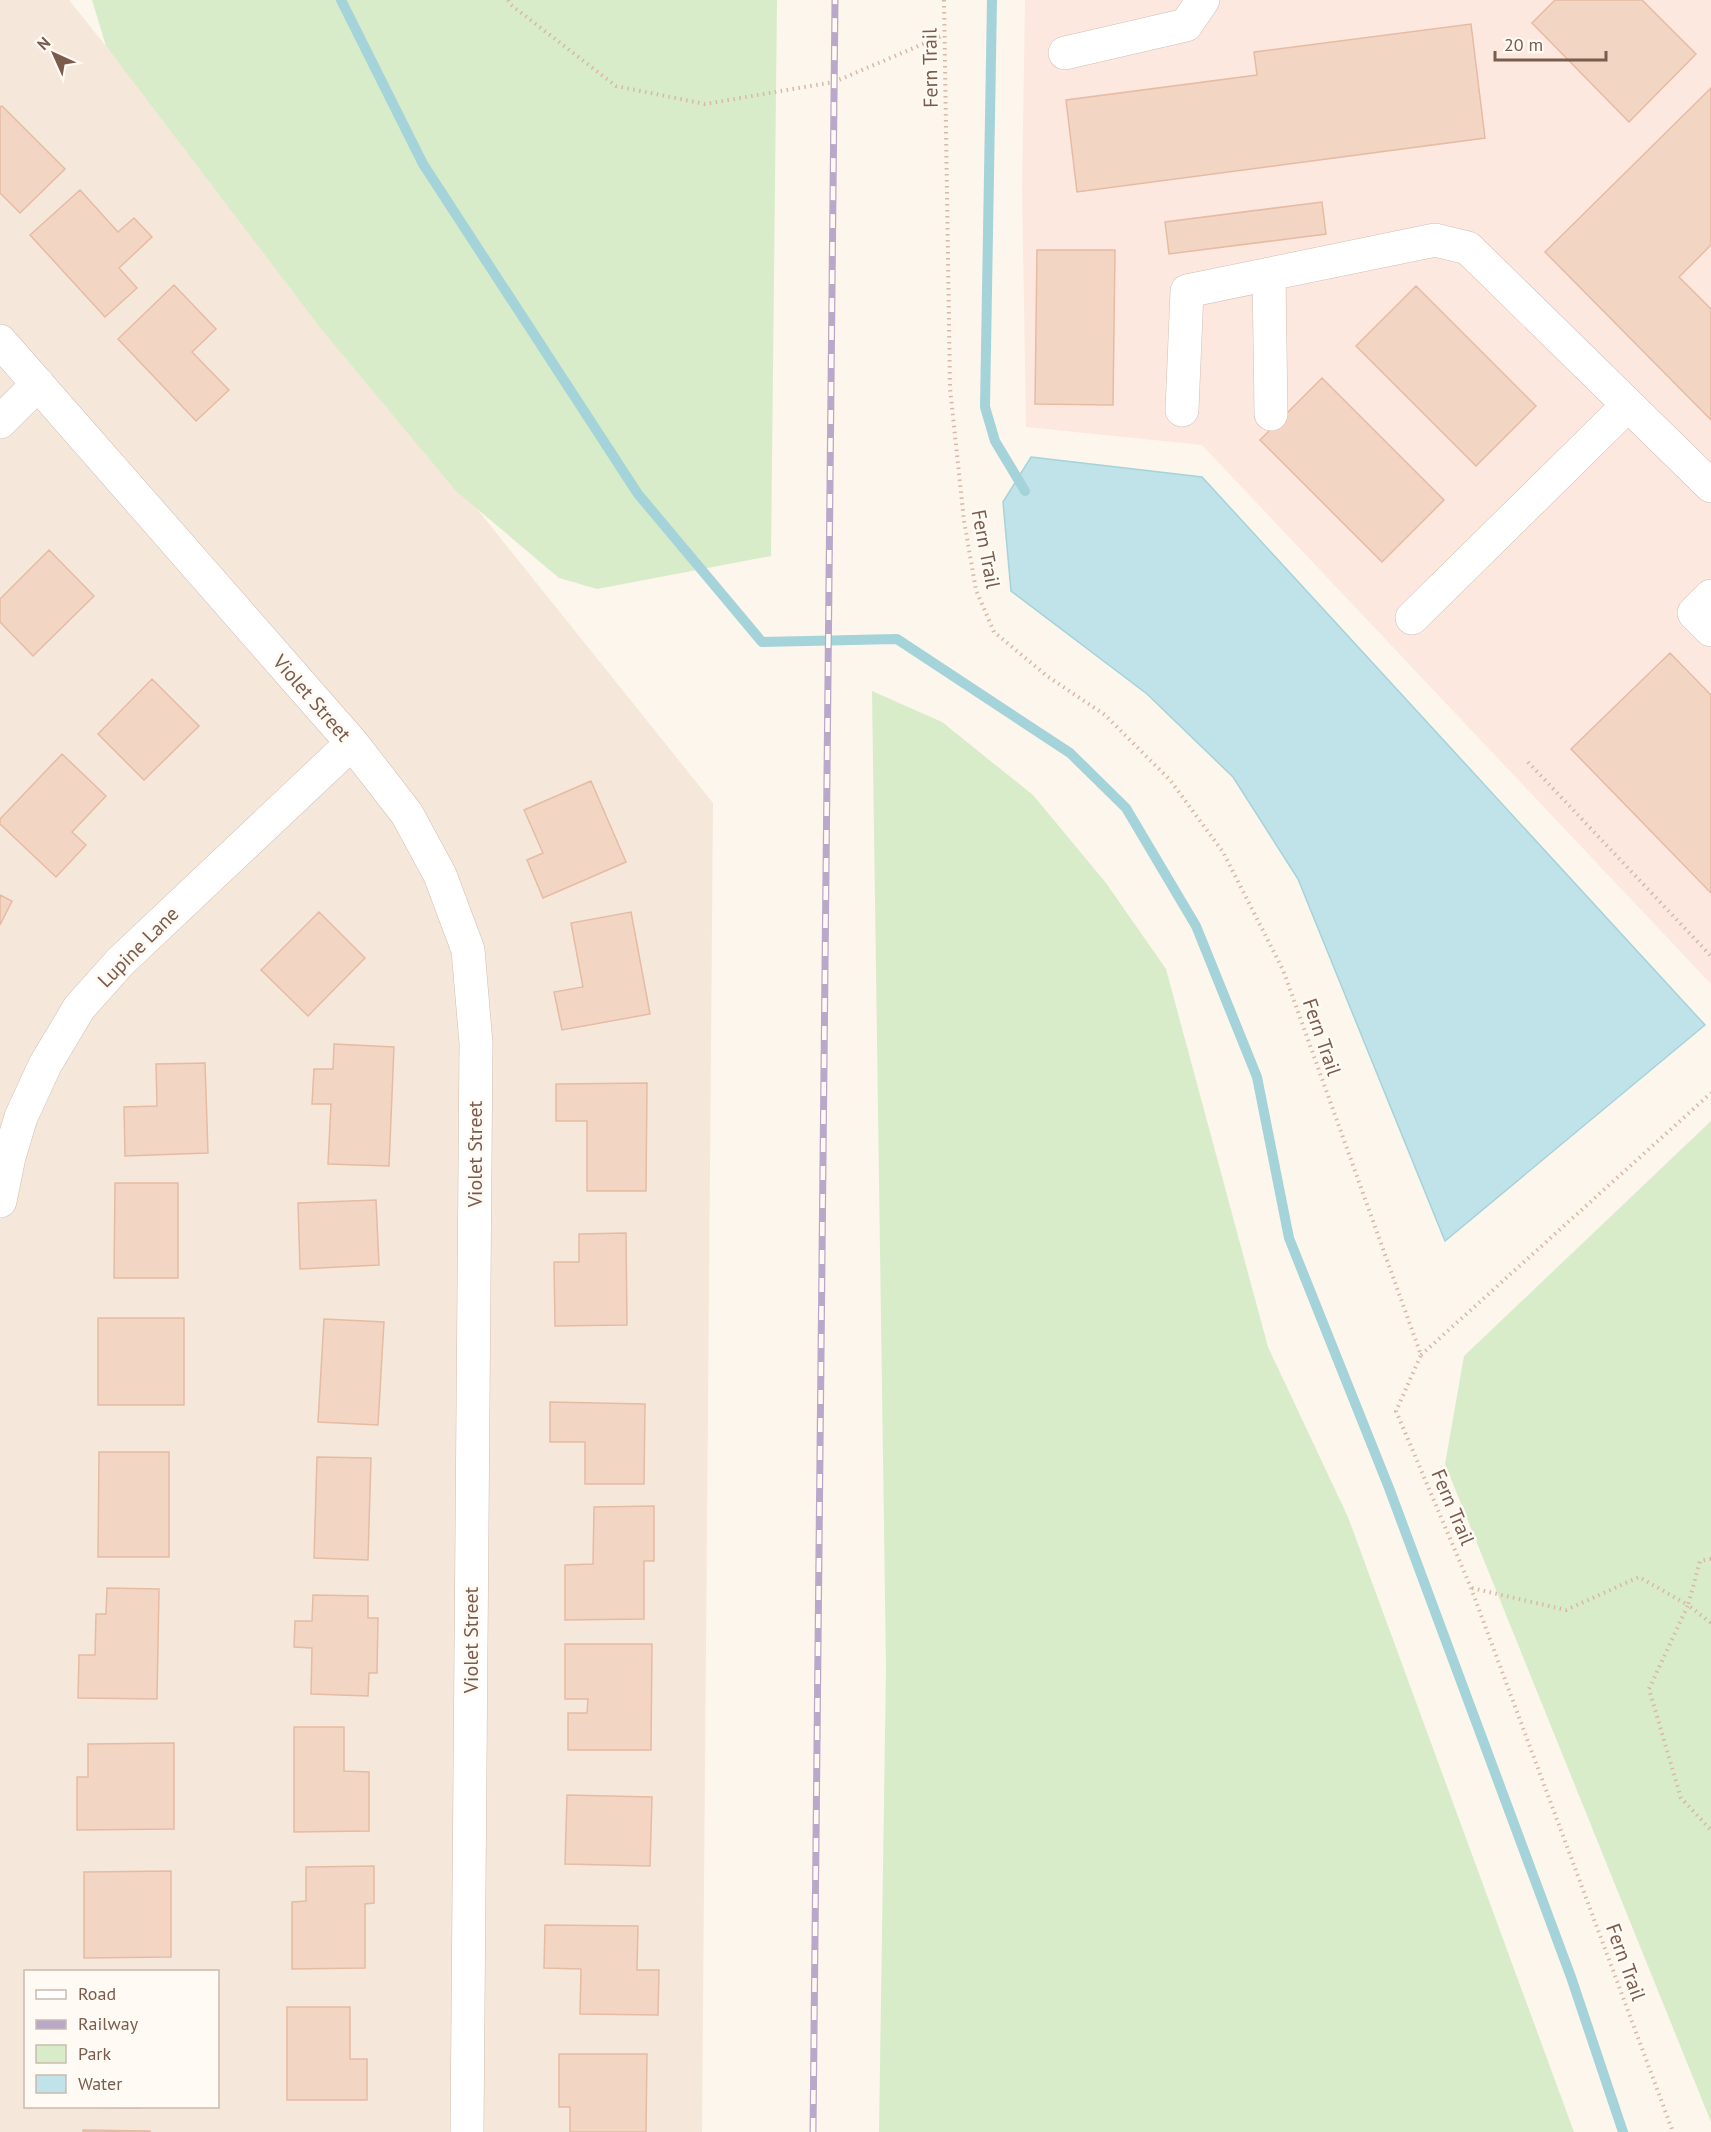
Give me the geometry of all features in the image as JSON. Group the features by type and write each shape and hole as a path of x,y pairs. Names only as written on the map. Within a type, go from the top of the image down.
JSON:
{"street":[{"path":"1065,53 1186,25 1203,0"},
{"path":"1182,410 1187,291 1435,240 1468,248 1711,486"},
{"path":"1269,274 1271,414"},
{"name":"Violet Street","path":"0,341 352,743 406,814 440,875 468,950 475,1031 467,2132"},
{"path":"0,422 38,384"},
{"path":"1412,618 1628,405"},
{"name":"Lupine Lane","path":"0,1201 9,1157 21,1117 45,1065 79,1008 120,962 352,743"}],"path":[{"path":"508,0 616,86 705,104 834,82 944,35"},
{"name":"Fern Trail","path":"944,0 950,388 964,520 976,590 994,632 1047,676 1105,715 1170,780 1222,852 1283,970 1420,1355 1396,1412 1471,1588 1673,2132"},
{"path":"1527,762 1711,956"},
{"path":"1420,1355 1711,1093"},
{"path":"1711,1559 1700,1561 1688,1605 1649,1689 1681,1798 1711,1830"},
{"path":"1471,1588 1566,1610 1639,1577 1688,1605 1711,1623"}],"shaded area":[{"path":"0,0 69,0 713,803 702,2132 0,2132"},
{"path":"1025,0 1711,0 1711,984 1202,445 1026,427 1022,188"}],"green space":[{"path":"92,0 777,0 771,556 597,589 559,578 456,491 322,330 106,46"},
{"path":"872,691 942,722 1033,795 1106,883 1166,969 1268,1347 1348,1517 1574,2132 879,2132 886,1668"},
{"path":"1711,1121 1711,2122 1445,1464 1464,1356"}],"water":[{"path":"1031,457 1202,477 1705,1025 1445,1241 1298,879 1233,777 1147,694 1011,591 1003,502"}],"building":[{"path":"1555,0 1642,0 1696,54 1629,122 1532,23"},
{"path":"1471,24 1485,138 1077,192 1066,100 1257,75 1254,52"},
{"path":"1711,88 1711,245 1679,277 1711,309 1711,420 1545,252"},
{"path":"2,106 65,169 20,213 0,193 0,107"},
{"path":"80,190 118,232 134,218 152,237 119,268 137,288 105,317 30,235"},
{"path":"1322,202 1326,234 1169,254 1165,222"},
{"path":"1037,250 1115,250 1113,405 1035,404"},
{"path":"174,285 216,329 192,352 229,390 196,421 118,339"},
{"path":"1416,286 1536,406 1476,466 1356,346"},
{"path":"1322,378 1444,500 1382,562 1260,440"},
{"path":"49,550 94,596 33,656 0,622 0,599"},
{"path":"1670,653 1711,695 1711,893 1571,749"},
{"path":"152,679 199,726 144,780 98,734"},
{"path":"62,754 106,796 72,832 86,845 56,877 0,824 0,819"},
{"path":"591,781 626,862 543,898 527,860 543,853 524,810"},
{"path":"0,895 12,901 0,925"},
{"path":"319,912 365,958 308,1016 261,970"},
{"path":"631,912 650,1014 562,1030 554,992 583,987 571,923"},
{"path":"334,1044 394,1047 389,1166 328,1164 331,1104 312,1104 314,1069 333,1069"},
{"path":"205,1063 208,1153 125,1156 124,1107 157,1106 156,1064"},
{"path":"647,1083 646,1191 587,1191 587,1121 556,1121 556,1084"},
{"path":"115,1183 178,1183 178,1278 114,1278"},
{"path":"376,1200 379,1265 300,1269 298,1203"},
{"path":"626,1233 627,1325 555,1326 554,1262 579,1262 579,1234"},
{"path":"98,1318 184,1318 184,1405 98,1405"},
{"path":"324,1319 384,1322 378,1425 318,1422"},
{"path":"550,1402 645,1404 644,1484 585,1484 585,1442 550,1442"},
{"path":"99,1452 169,1452 169,1557 98,1557"},
{"path":"317,1457 371,1458 368,1560 314,1558"},
{"path":"654,1506 654,1561 644,1561 644,1619 565,1620 565,1565 593,1564 594,1507"},
{"path":"107,1588 159,1589 157,1699 78,1698 79,1655 95,1655 96,1614 106,1614"},
{"path":"313,1595 368,1596 368,1618 378,1618 377,1673 369,1673 368,1696 311,1694 312,1648 294,1647 295,1621 312,1621"},
{"path":"565,1644 652,1644 651,1750 568,1750 568,1713 587,1713 588,1699 565,1699"},
{"path":"294,1727 344,1727 344,1771 369,1772 369,1831 294,1832"},
{"path":"174,1743 174,1829 77,1830 77,1777 88,1777 88,1744"},
{"path":"567,1795 652,1797 650,1866 565,1864"},
{"path":"374,1866 374,1903 365,1904 365,1968 292,1969 292,1902 306,1901 306,1867"},
{"path":"171,1871 171,1957 84,1958 84,1872"},
{"path":"545,1925 638,1926 637,1970 659,1970 658,2015 580,2014 581,1969 544,1968"},
{"path":"287,2007 350,2007 350,2059 367,2059 367,2100 287,2100"},
{"path":"559,2054 647,2054 646,2132 570,2132 570,2107 559,2107"},
{"path":"83,2130 150,2131 150,2132 83,2132"}],"waterway":[{"path":"341,0 423,164 638,494 762,642 897,639 1070,753 1126,808 1196,926 1257,1077 1289,1238 1389,1488 1571,1977 1623,2132"},
{"path":"992,0 985,407 995,441 1025,491"}],"railway":[{"path":"813,2132 835,0"}]}
